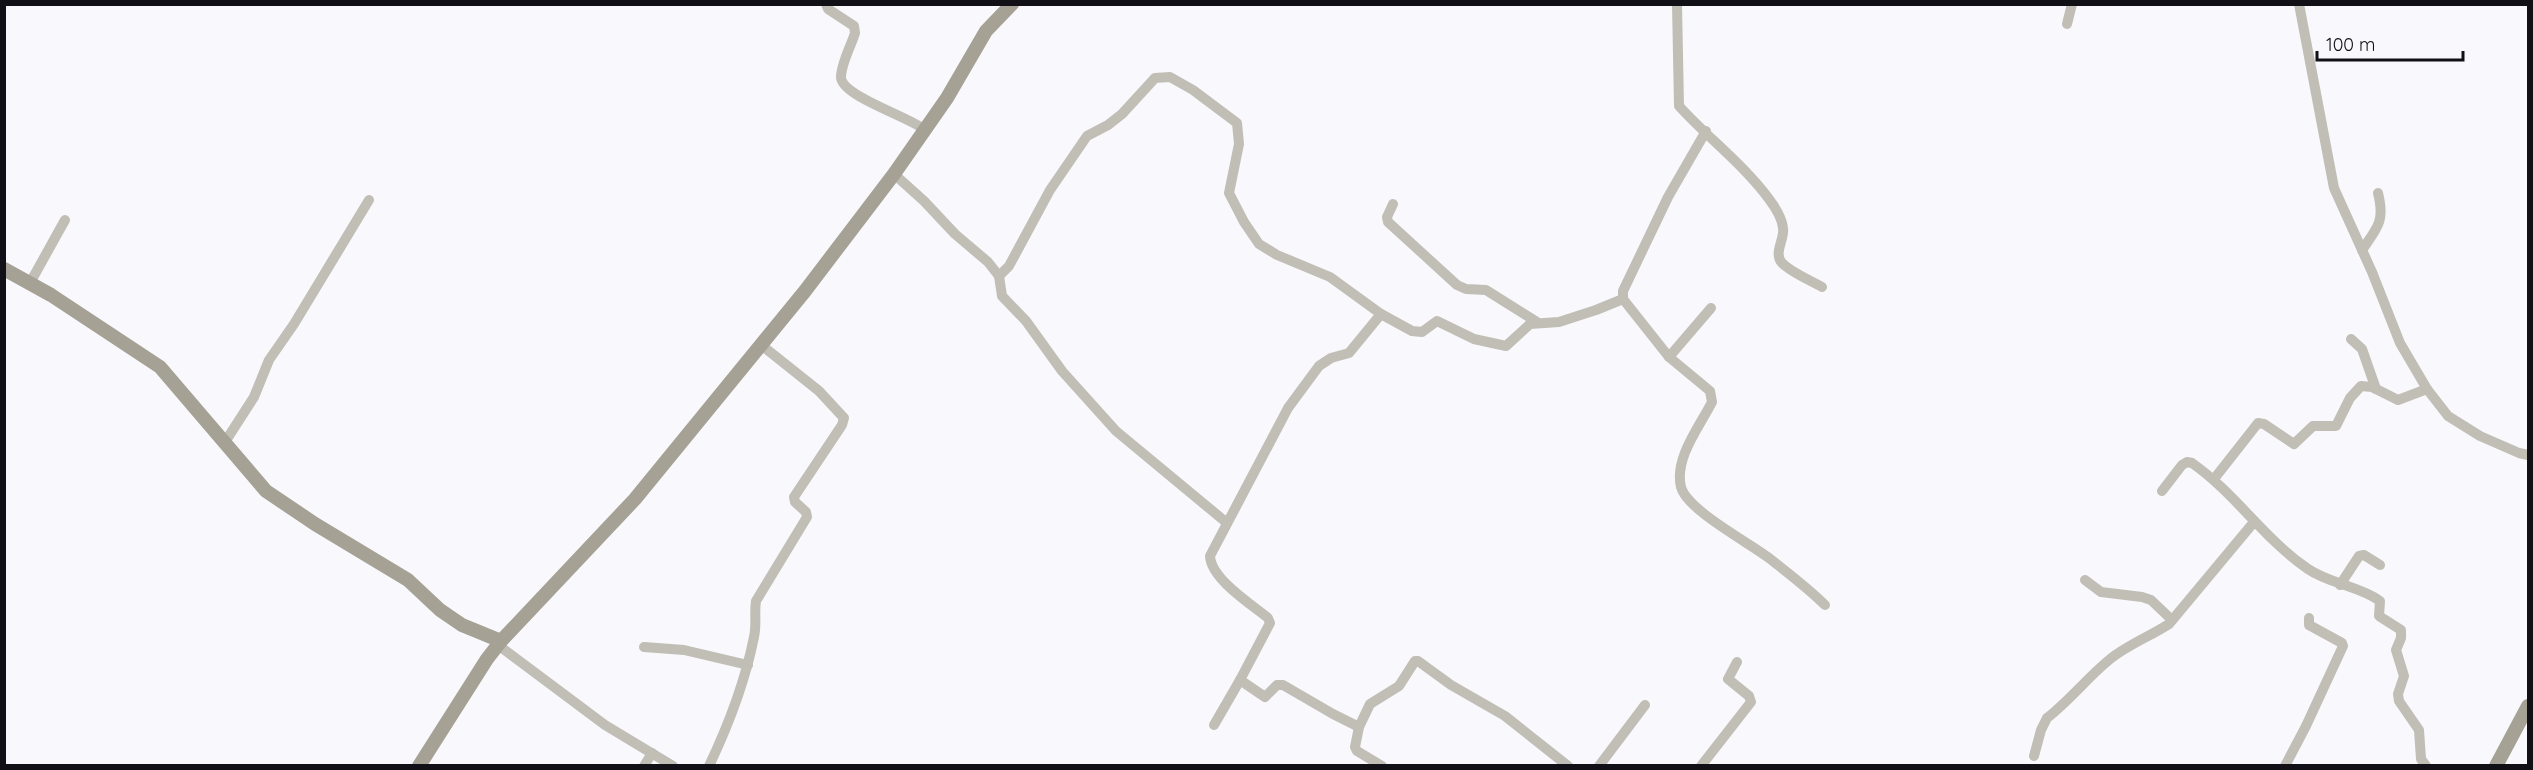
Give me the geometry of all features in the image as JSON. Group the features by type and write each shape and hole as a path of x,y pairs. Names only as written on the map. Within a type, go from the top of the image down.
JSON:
{"street":[{"path":"826,4 828,9 854,26 855,33 841,75 842,83 848,90 869,102 916,122 925,130"},
{"path":"419,765 499,643 635,500 805,291 925,130 947,98 986,31 1012,4"},
{"path":"1677,4 1679,106 1751,176 1779,213 1784,228 1778,252 1783,264 1822,287"},
{"path":"2067,24 2072,4"},
{"path":"2299,4 2334,188 2362,249 2400,343 2427,389 2448,416 2480,436 2529,455"},
{"path":"999,276 1010,266 1050,190 1087,136 1108,126 1155,78 1166,76 1193,90 1237,123 1239,144 1229,193 1259,244 1277,255 1329,277 1381,314 1412,331 1422,332 1437,321 1474,339 1506,346 1530,324 1559,322 1623,299"},
{"path":"1706,131 1668,197 1623,291 1623,299 1669,357 1713,396 1683,458 1681,486 1686,499 1767,557 1826,605"},
{"path":"894,174 917,194 955,234 983,257 999,276 1002,296 1026,321 1062,371 1103,417 1136,449 1227,523"},
{"path":"2362,249 2382,218 2378,193"},
{"path":"225,442 258,390 269,360 294,324 369,200"},
{"path":"1393,204 1388,222 1457,285 1466,289 1486,290 1537,322"},
{"path":"30,283 65,220"},
{"path":"4,269 30,283 160,367 266,491 315,524 408,580 440,610 462,625 499,643 605,725 673,765"},
{"path":"1669,357 1711,308"},
{"path":"1214,725 1270,623 1268,618 1221,578 1210,563 1212,551 1288,408 1319,366 1331,358 1349,353 1381,314"},
{"path":"2351,339 2362,349 2376,389"},
{"path":"709,765 740,694 758,619 755,610 756,601 807,517 806,512 795,502 794,497 842,425 844,418 819,391 760,344"},
{"path":"2214,479 2258,423 2264,424 2294,444 2313,426 2336,426 2350,398 2361,386 2367,385 2398,400 2427,389"},
{"path":"2162,491 2182,465 2187,462 2192,463 2228,491 2272,541 2309,570 2380,601 2379,616 2401,630 2401,638 2396,650 2404,676 2398,694 2399,701 2419,730 2421,759 2426,765"},
{"path":"2034,756 2047,718 2108,661 2133,644 2151,636 2172,620 2254,522"},
{"path":"2340,585 2359,556 2364,555 2380,565"},
{"path":"2085,580 2101,592 2151,600 2172,620"},
{"path":"2284,765 2306,726 2343,646 2342,643 2309,625 2309,618"},
{"path":"644,647 684,650 748,665"},
{"path":"1382,765 1357,751 1355,747 1359,727 1370,704 1399,686 1415,661 1505,716 1569,765"},
{"path":"1701,765 1751,702 1749,696 1728,679 1737,662"},
{"path":"1240,680 1265,697 1277,685 1289,687 1359,727"},
{"path":"1599,765 1645,705"},
{"path":"2496,765 2529,706"},
{"path":"644,765 652,753"}]}
